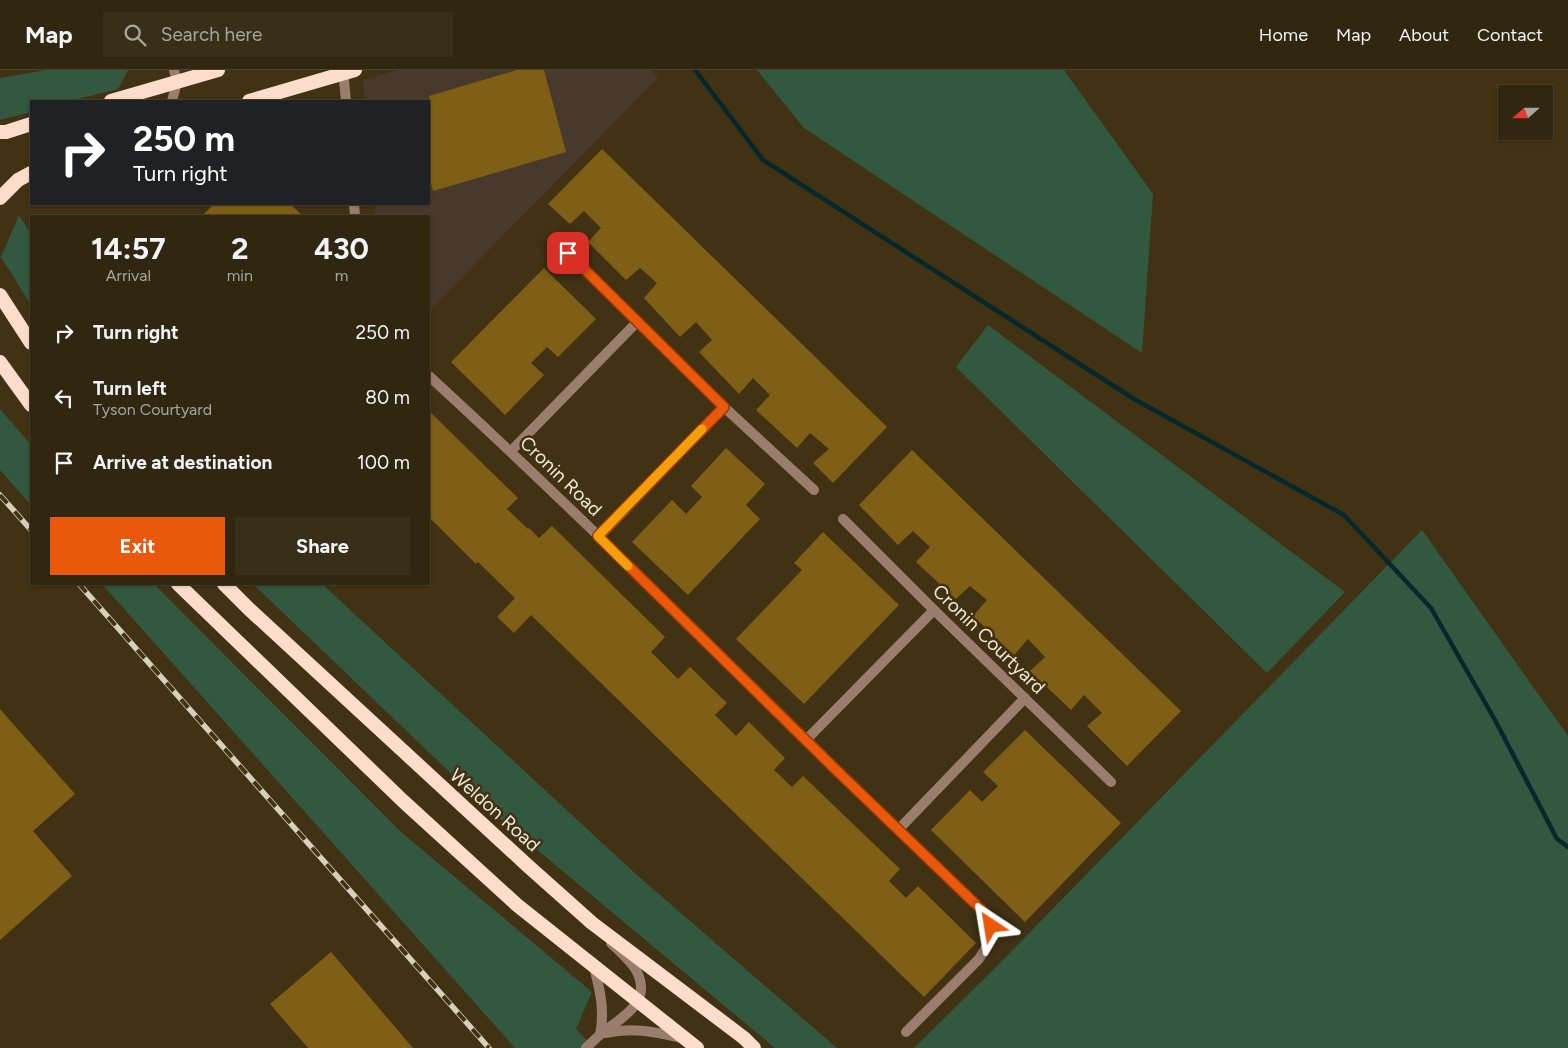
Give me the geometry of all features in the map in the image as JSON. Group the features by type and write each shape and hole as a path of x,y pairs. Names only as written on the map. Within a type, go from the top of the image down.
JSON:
{"highway":[{"path":"114,100 176,76 218,70"},
{"path":"252,100 347,71"},
{"path":"0,132 30,124"},
{"path":"0,198 18,180 30,174"},
{"path":"0,295 30,341"},
{"path":"0,362 30,405"},
{"path":"179,585 403,801 518,905 698,1048"},
{"name":"Weldon Road","path":"225,585 417,765 592,923 744,1038 754,1048"}],"street":[{"path":"346,100 347,71"},
{"path":"172,100 176,76"},
{"path":"554,240 724,407 814,490"},
{"path":"511,451 637,322"},
{"name":"Cronin Road","path":"430,377 511,451 989,917 994,936 979,959 906,1032"},
{"path":"598,536 724,407"},
{"name":"Cronin Courtyard","path":"843,519 1112,782"},
{"path":"806,740 934,610"},
{"path":"898,830 1025,698"},
{"path":"586,1048 629,1012 638,1002 642,986 637,971 592,923"},
{"path":"594,966 601,998 603,1020 600,1035"},
{"path":"600,1035 628,1029 651,1031 685,1039"}],"shaded area":[{"path":"398,70 652,70 658,78 430,310 430,215 375,215 374,205 430,205 430,100 365,100 363,80"}],"green space":[{"path":"46,70 128,70 118,89 74,100 30,100 30,112 0,120 0,78"},
{"path":"757,70 1064,70 1153,194 1142,353 804,128"},
{"path":"19,215 30,232 30,303 1,257"},
{"path":"988,325 1345,592 1267,673 956,367"},
{"path":"0,409 30,444 30,504 0,470"},
{"path":"1422,530 1568,736 1568,1048 914,1048 1000,963"},
{"path":"103,585 155,585 401,832 592,992 576,1029 594,1048 515,1048"},
{"path":"254,585 323,585 638,876 837,1048 775,1048 487,808"}],"building":[{"path":"517,70 544,70 566,152 433,191 430,180 429,96"},
{"path":"602,149 887,427 833,483 813,463 829,449 810,433 797,448 756,410 770,395 753,378 739,394 699,352 712,340 696,322 680,337 644,298 657,283 640,268 626,280 588,242 601,228 584,211 570,224 548,204"},
{"path":"213,205 291,205 302,215 203,215"},
{"path":"544,268 596,319 558,357 547,347 531,363 544,375 505,415 451,362"},
{"path":"430,412 518,498 507,509 539,538 552,526 665,637 651,652 678,679 690,667 727,703 715,715 736,736 749,722 785,758 774,770 792,787 803,776 900,869 889,881 906,898 918,886 976,943 924,997 531,615 514,633 497,617 515,598 478,562 476,564 430,518"},
{"path":"726,448 765,484 746,505 760,519 688,595 632,542 672,500 686,514 702,497 691,486"},
{"path":"912,450 1181,711 1127,766 1087,726 1102,713 1084,695 1071,710 1030,671 1045,657 1028,639 1014,655 973,616 987,600 970,586 956,599 916,562 930,547 913,531 898,545 859,505"},
{"path":"823,532 899,605 804,704 736,639 802,570 794,563"},
{"path":"0,709 75,794 33,831 72,876 0,940"},
{"path":"1025,730 1121,823 1025,922 931,830 970,790 982,802 998,786 983,772"},
{"path":"331,952 413,1048 308,1048 270,1004"}],"waterway":[{"path":"695,70 763,160 1134,399 1344,515 1431,608 1495,720 1557,839 1568,847"}],"railway":[{"path":"0,495 30,529"},
{"path":"80,585 489,1048"}],"slow traffic":[{"path":"628,566 598,536 702,429"}],"route":[{"path":"568,253 724,407 598,536 989,917 991,926"}]}
